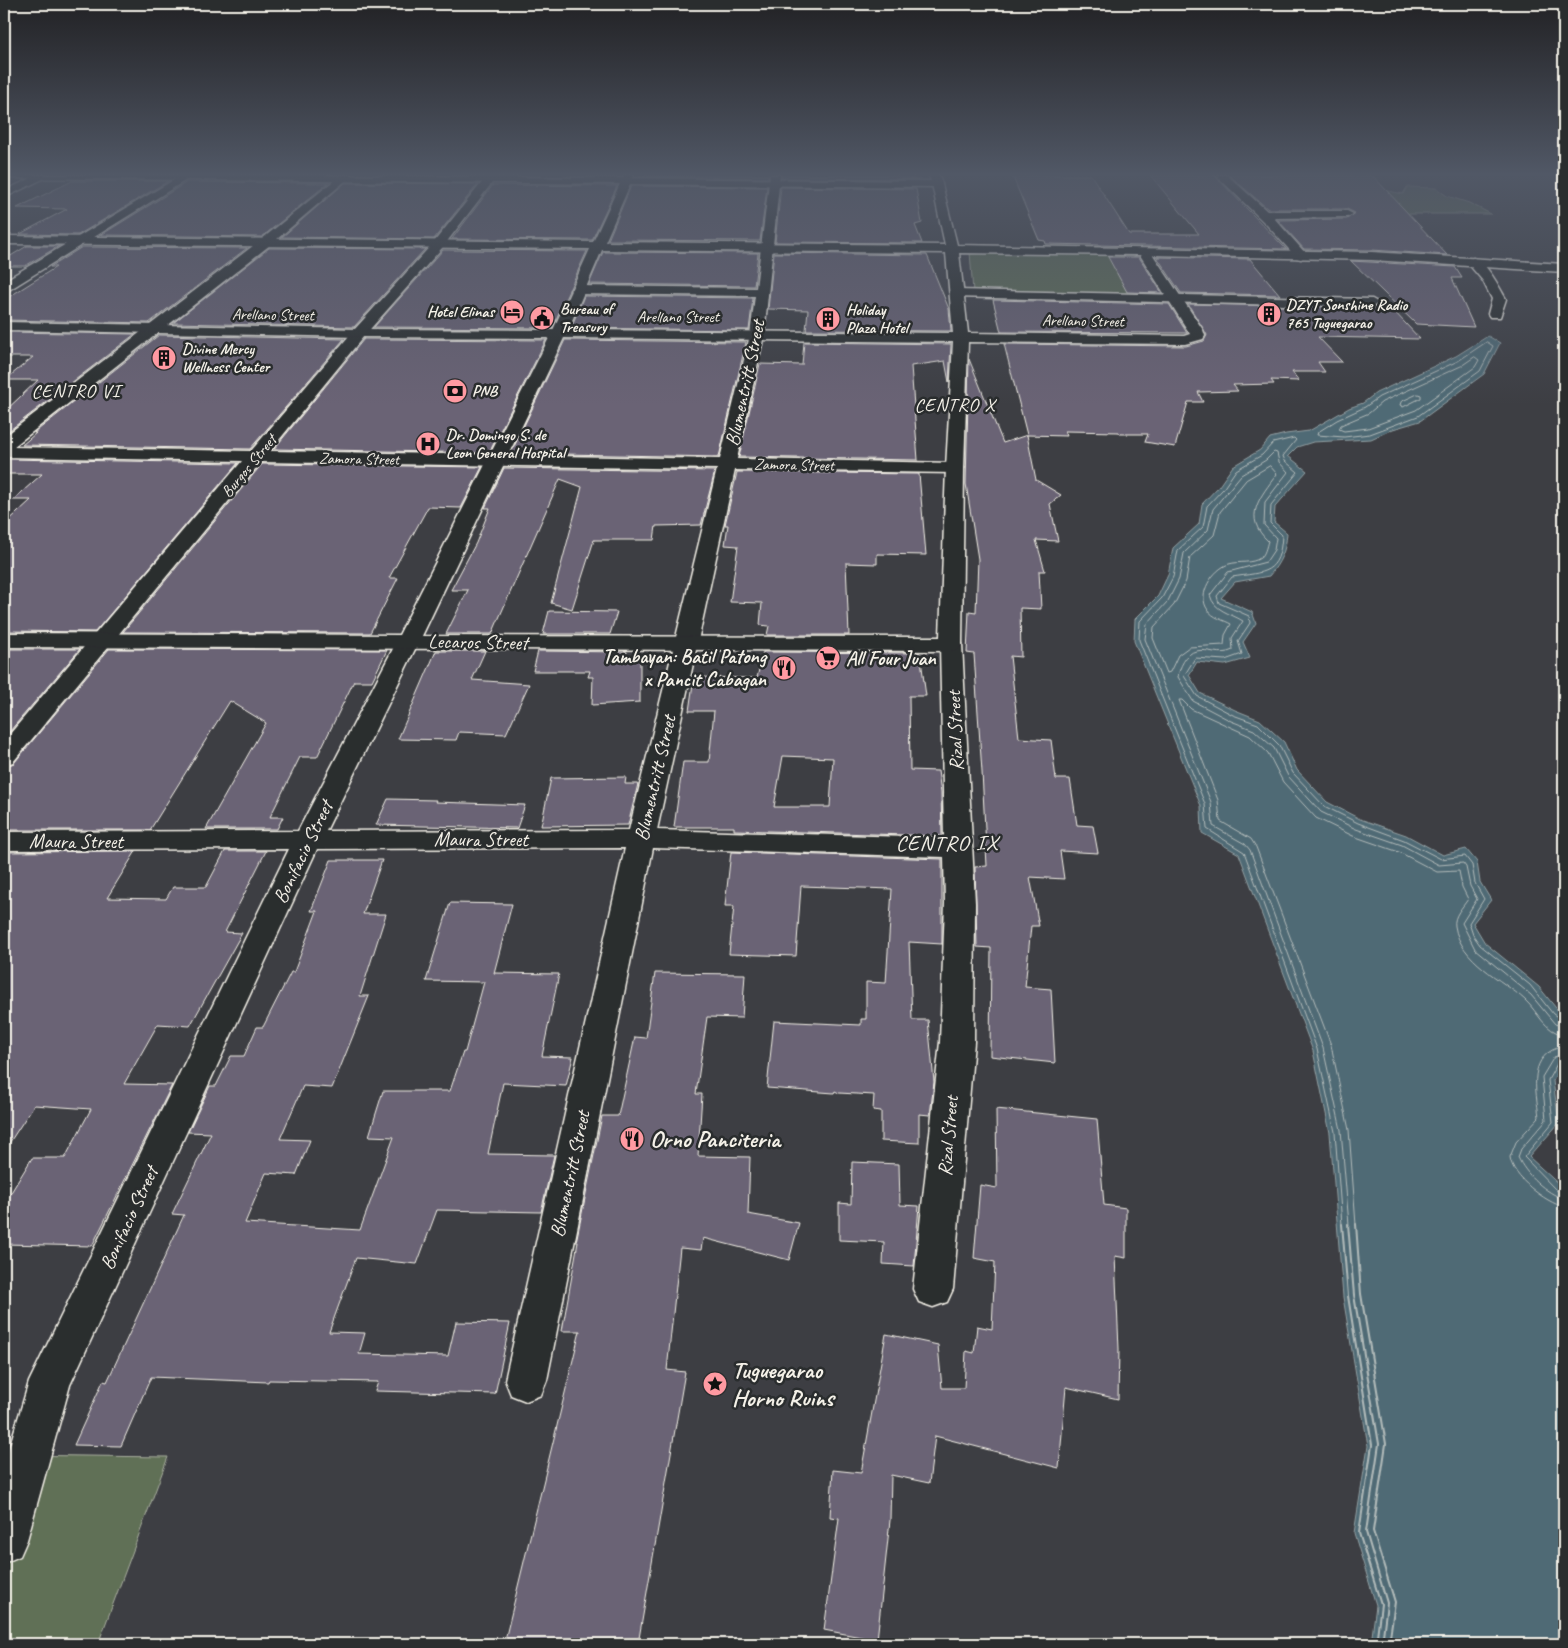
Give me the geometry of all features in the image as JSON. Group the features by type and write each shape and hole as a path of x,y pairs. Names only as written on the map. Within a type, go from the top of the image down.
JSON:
{"street":[{"path":"4,287 63,252"},
{"path":"4,445 253,252"},
{"name":"Burgos Street","path":"4,757 359,334 432,252"},
{"name":"Bonifacio Street","path":"4,1540 50,1382 308,839 408,641 558,335 595,252"},
{"name":"Blumentritt Street","path":"526,1380 641,839 757,335 767,252"},
{"name":"Rizal Street","path":"933,1289 957,1042 960,903 952,644 955,468 961,338 952,252"},
{"path":"1145,252 1176,300"},
{"path":"1180,252 1372,256 1564,268"},
{"path":"1298,252 1301,255"},
{"path":"1473,262 1489,280 1499,299 1495,314"},
{"path":"577,290 761,292"},
{"path":"957,294 1372,303"},
{"name":"Arellano Street","path":"4,326 359,334 757,335 1185,340 1195,338 1198,333 1176,300"},
{"name":"Zamora Street","path":"4,452 955,468"},
{"name":"Lecaros Street","path":"4,640 952,644"},
{"name":"Maura Street","path":"4,841 641,839 959,848"}],"green space":[{"path":"970,252 1133,253 1158,297 973,292"},
{"path":"4,1455 168,1457 98,1644 4,1644"}],"water":[{"path":"1488,336 1500,343 1484,374 1420,421 1393,429 1371,439 1313,442 1297,447 1288,456 1307,471 1275,507 1274,522 1287,533 1282,556 1269,576 1235,582 1221,598 1252,612 1256,623 1243,642 1250,658 1225,665 1197,662 1189,675 1200,693 1260,720 1284,742 1297,770 1327,802 1360,819 1406,835 1443,855 1466,849 1477,862 1480,882 1491,900 1473,923 1485,943 1539,987 1564,1018 1564,1061 1553,1081 1559,1123 1529,1157 1564,1189 1564,1644 1371,1644 1376,1605 1354,1533 1368,1446 1343,1297 1330,1133 1313,1051 1239,854 1202,833 1201,806 1134,641 1135,619 1158,596 1168,575 1173,548 1199,524 1202,504 1219,486 1233,466 1260,450 1270,438 1309,431 1349,408 1363,403 1376,393 1456,356"}],"building":[{"path":"17,252 49,252 25,266 4,266 4,260"},
{"path":"74,252 242,252 149,323 4,320 4,300 56,267 50,267"},
{"path":"264,252 422,252 354,327 173,323"},
{"path":"441,252 587,252 552,328 374,327"},
{"path":"603,252 758,253 754,286 589,284"},
{"path":"1401,252 1444,252 1447,255"},
{"path":"774,253 927,255 949,309 951,331 806,330 808,310 768,309"},
{"path":"1108,257 1139,257 1162,293 1127,292"},
{"path":"1157,257 1250,259 1280,295 1181,293"},
{"path":"1351,261 1455,267 1462,278 1452,278 1474,327 1416,324"},
{"path":"584,296 753,298 749,330 571,328"},
{"path":"993,300 1169,304 1187,333 1001,332"},
{"path":"1188,304 1391,308 1420,339 1318,337 1342,362 1318,362 1325,372 1292,372 1299,381 1271,380 1274,384 1233,385 1238,391 1198,392 1203,402 1188,402 1175,447 1145,442 1148,434 1065,431 1067,436 1027,435 1004,344 1186,346 1204,341 1207,335"},
{"path":"4,332 135,334 4,433 4,412 38,380 5,380 33,357 4,357"},
{"path":"159,335 344,339 250,449 22,445 36,433 34,433"},
{"path":"364,339 546,340 489,453 274,449"},
{"path":"565,340 746,342 719,457 511,453"},
{"path":"804,342 951,344 949,382 945,361 911,366 918,460 739,457 760,364 802,365"},
{"path":"969,359 1003,443 1027,435 1036,480 1061,495 1050,504 1058,541 1036,540 1045,571 1039,571 1041,609 1020,608 1021,657 1010,656 1019,738 1051,740 1056,779 1070,779 1077,825 1093,826 1098,853 1060,851 1064,879 1030,877 1039,926 1031,926 1025,987 1051,989 1055,1063 990,1056 991,948 977,947 975,867 987,866 982,772 974,654 967,653 969,611 976,612 978,559 966,484"},
{"path":"5,459 238,463 95,632 4,631 4,525 31,500 13,500 42,474 4,474"},
{"path":"262,464 482,467 461,508 428,507 389,578 398,578 370,633 123,632"},
{"path":"504,468 715,471 701,525 656,526 654,540 594,540 572,609 551,603 582,487 560,479 492,634 446,634 468,590 451,590 476,543 490,508 485,508"},
{"path":"737,472 919,474 926,555 877,554 877,564 846,563 849,635 767,635 769,626 760,625 762,603 730,602 738,546 725,545 728,525 725,525"},
{"path":"549,611 617,612 610,634 543,634"},
{"path":"4,649 80,649 4,738"},
{"path":"109,649 387,650 372,681 354,681 317,757 300,757 270,817 283,817 277,829 206,829 266,723 230,701 150,830 4,830 4,767 14,763"},
{"path":"436,651 485,651 472,680 529,684 506,734 459,732 456,740 398,739"},
{"path":"538,651 627,652 626,659 640,659 640,702 592,705 593,677 588,677 590,671 533,671"},
{"path":"763,652 920,653 926,696 909,696 910,770 938,771 941,793 942,836 734,830 734,827 674,827 683,762 709,762 714,711 689,711 694,677 757,678","holes":["783,756 833,758 830,807 774,807"]},
{"path":"626,777 625,784 638,784 628,825 541,826 551,778"},
{"path":"388,799 525,805 517,828 376,825"},
{"path":"136,851 107,898 166,899 173,887 206,887 225,851 266,851 225,932 242,933 190,1026 158,1024 124,1084 172,1085 92,1246 4,1244 4,1204 32,1158 65,1158 91,1109 34,1105 4,1151 4,852"},
{"path":"731,852 942,859 942,944 909,942 912,1020 928,1020 934,1082 930,1115 919,1114 919,1143 881,1141 881,1111 873,1110 874,1095 767,1088 774,1021 861,1025 861,1019 866,1019 866,982 886,983 892,889 801,886 796,956 729,954 734,906 725,906"},
{"path":"331,860 382,860 363,914 386,914 360,996 369,996 332,1088 303,1086 280,1139 310,1140 296,1175 266,1173 245,1223 360,1230 394,1137 369,1136 383,1091 450,1091 463,1052 465,1052 484,982 426,981 450,903 512,904 494,973 559,974 542,1056 573,1057 566,1086 503,1083 488,1154 554,1155 541,1212 437,1210 417,1264 356,1258 329,1332 365,1333 359,1354 448,1356 456,1322 510,1323 495,1394 375,1391 378,1382 269,1380 268,1382 151,1377 121,1446 74,1445 103,1381 107,1382 184,1215 172,1214 211,1133 188,1132 210,1086 216,1086 231,1056 244,1056 257,1027 263,1027 291,972 294,972 317,911 311,911"},
{"path":"655,973 745,974 742,1018 707,1017 696,1094 702,1094 698,1156 750,1157 748,1214 799,1223 789,1260 703,1238 701,1250 680,1248 667,1370 685,1372 638,1644 504,1644 580,1331 562,1331 578,1242 576,1242 602,1116 618,1116 635,1037 646,1038"},
{"path":"996,1109 1097,1119 1104,1205 1126,1208 1126,1258 1115,1256 1119,1349 1118,1399 1066,1387 1059,1468 935,1436 929,1483 891,1475 890,1520 877,1640 824,1630 839,1518 830,1517 833,1470 861,1473 886,1334 938,1345 942,1388 964,1388 966,1351 974,1353 977,1326 992,1329 995,1262 974,1258 980,1185 997,1188"},
{"path":"852,1162 899,1164 900,1205 919,1206 914,1266 883,1264 884,1242 839,1240 839,1203 851,1204"}],"place":[{"name":"Hotel Elinas","path":"512,312"},
{"name":"DZYT Sonshine Radio 765 Tuguegarao","path":"1269,314"},
{"name":"Bureau of Treasury","path":"542,318"},
{"name":"Holiday Plaza Hotel","path":"828,319"},
{"name":"Divine Mercy Wellness Center","path":"164,358"},
{"name":"PNB","path":"455,391"},
{"name":"Dr. Domingo S. de Leon General Hospital","path":"428,444"},
{"name":"All Four Juan","path":"828,658"},
{"name":"Tambayan: Batil Patong x Pancit Cabagan","path":"784,668"},
{"name":"Orno Panciteria","path":"632,1139"},
{"name":"Tuguegarao Horno Ruins","path":"715,1384"}],"district":[{"name":"CENTRO VI","path":"76,391"},
{"name":"CENTRO X","path":"955,405"},
{"name":"CENTRO IX","path":"947,843"}]}
